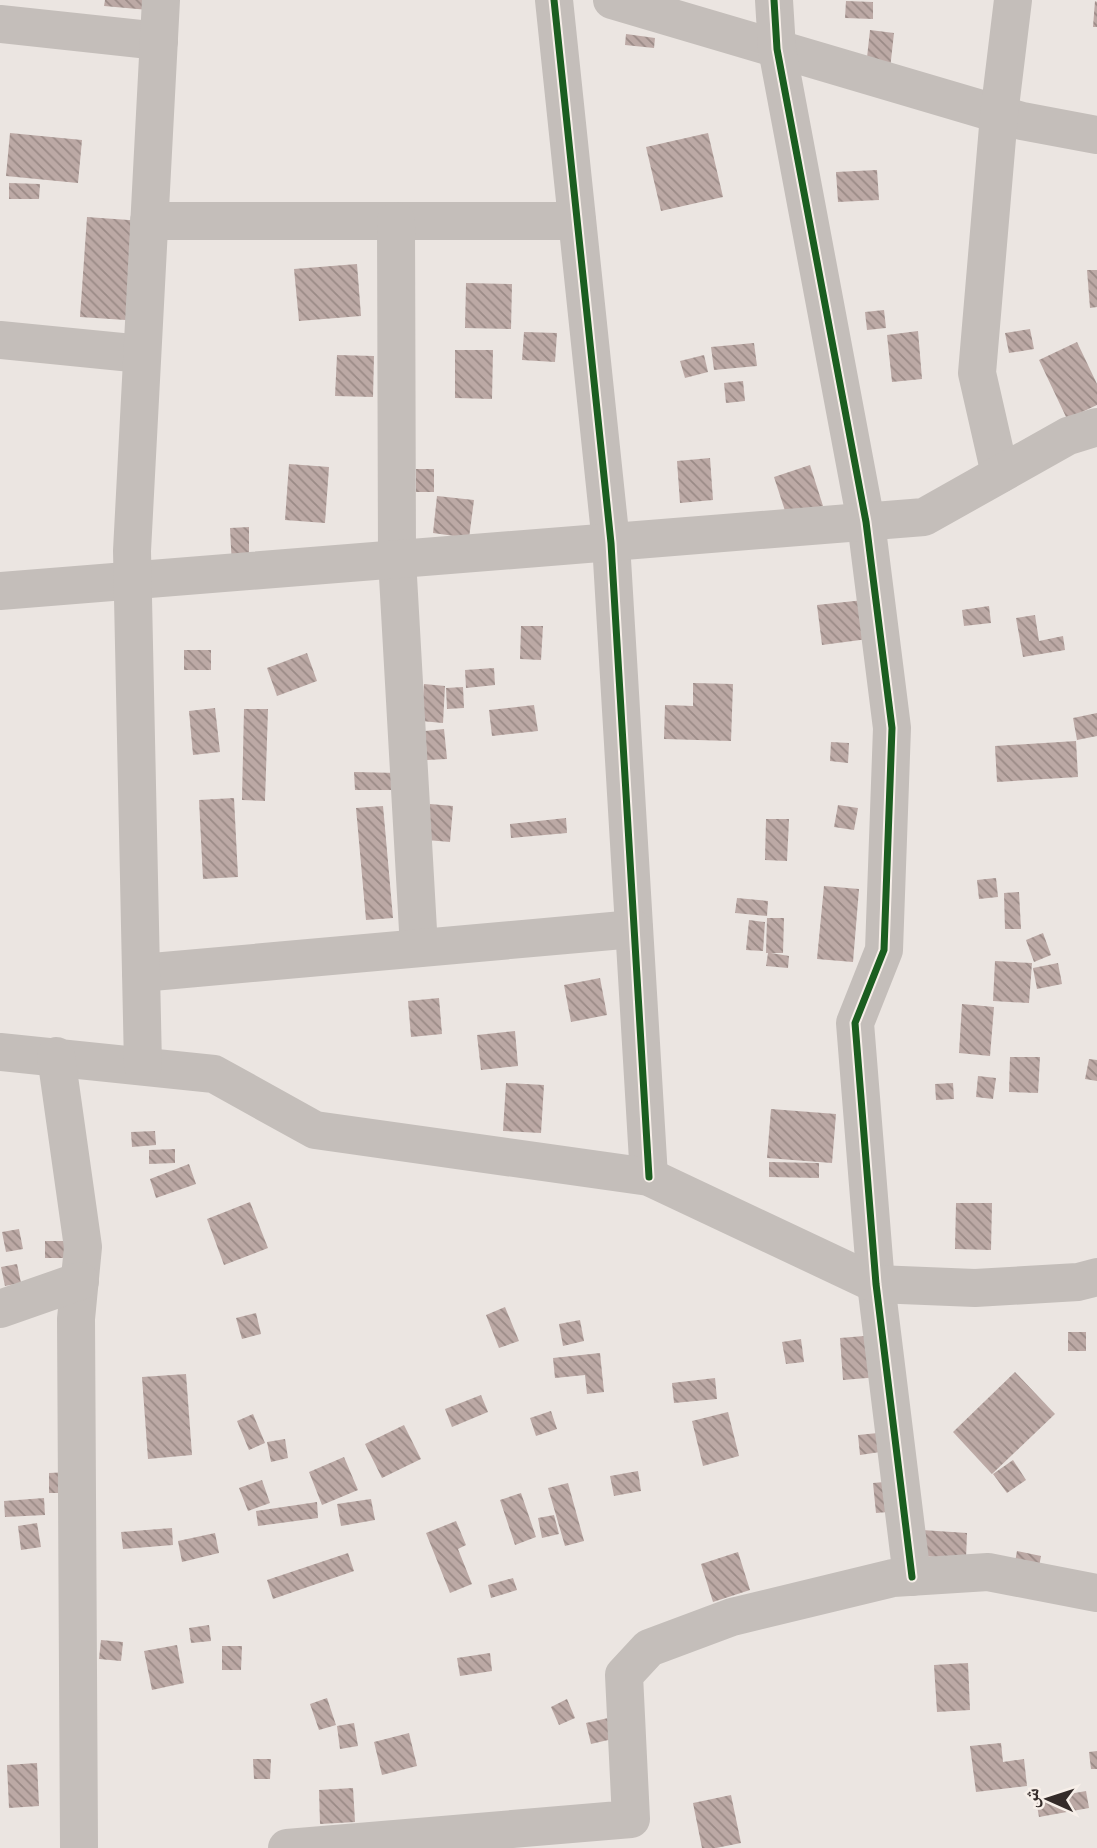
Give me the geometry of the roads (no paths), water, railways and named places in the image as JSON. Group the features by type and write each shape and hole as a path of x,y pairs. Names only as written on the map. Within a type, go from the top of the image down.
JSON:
{"street":[{"path":"143,1066 132,551 162,0"},
{"path":"554,0 611,543 649,1177"},
{"path":"612,0 999,115 1097,135"},
{"path":"774,0 777,49 866,522 892,728 884,950 855,1023 876,1284 912,1577"},
{"path":"1000,474 977,373 999,115 1013,0"},
{"path":"0,24 159,41"},
{"path":"149,220 577,221"},
{"path":"396,221 397,559 419,948"},
{"path":"0,340 142,354"},
{"path":"0,591 924,517 1068,436 1097,427"},
{"path":"141,973 634,929"},
{"path":"0,1052 214,1074 315,1130 649,1177 876,1284 975,1288 1078,1282 1097,1277"},
{"path":"56,1056 83,1247 76,1319 79,1848"},
{"path":"0,1309 80,1281"},
{"path":"287,1848 462,1841 631,1819 624,1675 649,1648 732,1617 893,1578 988,1572 1097,1593"}]}
